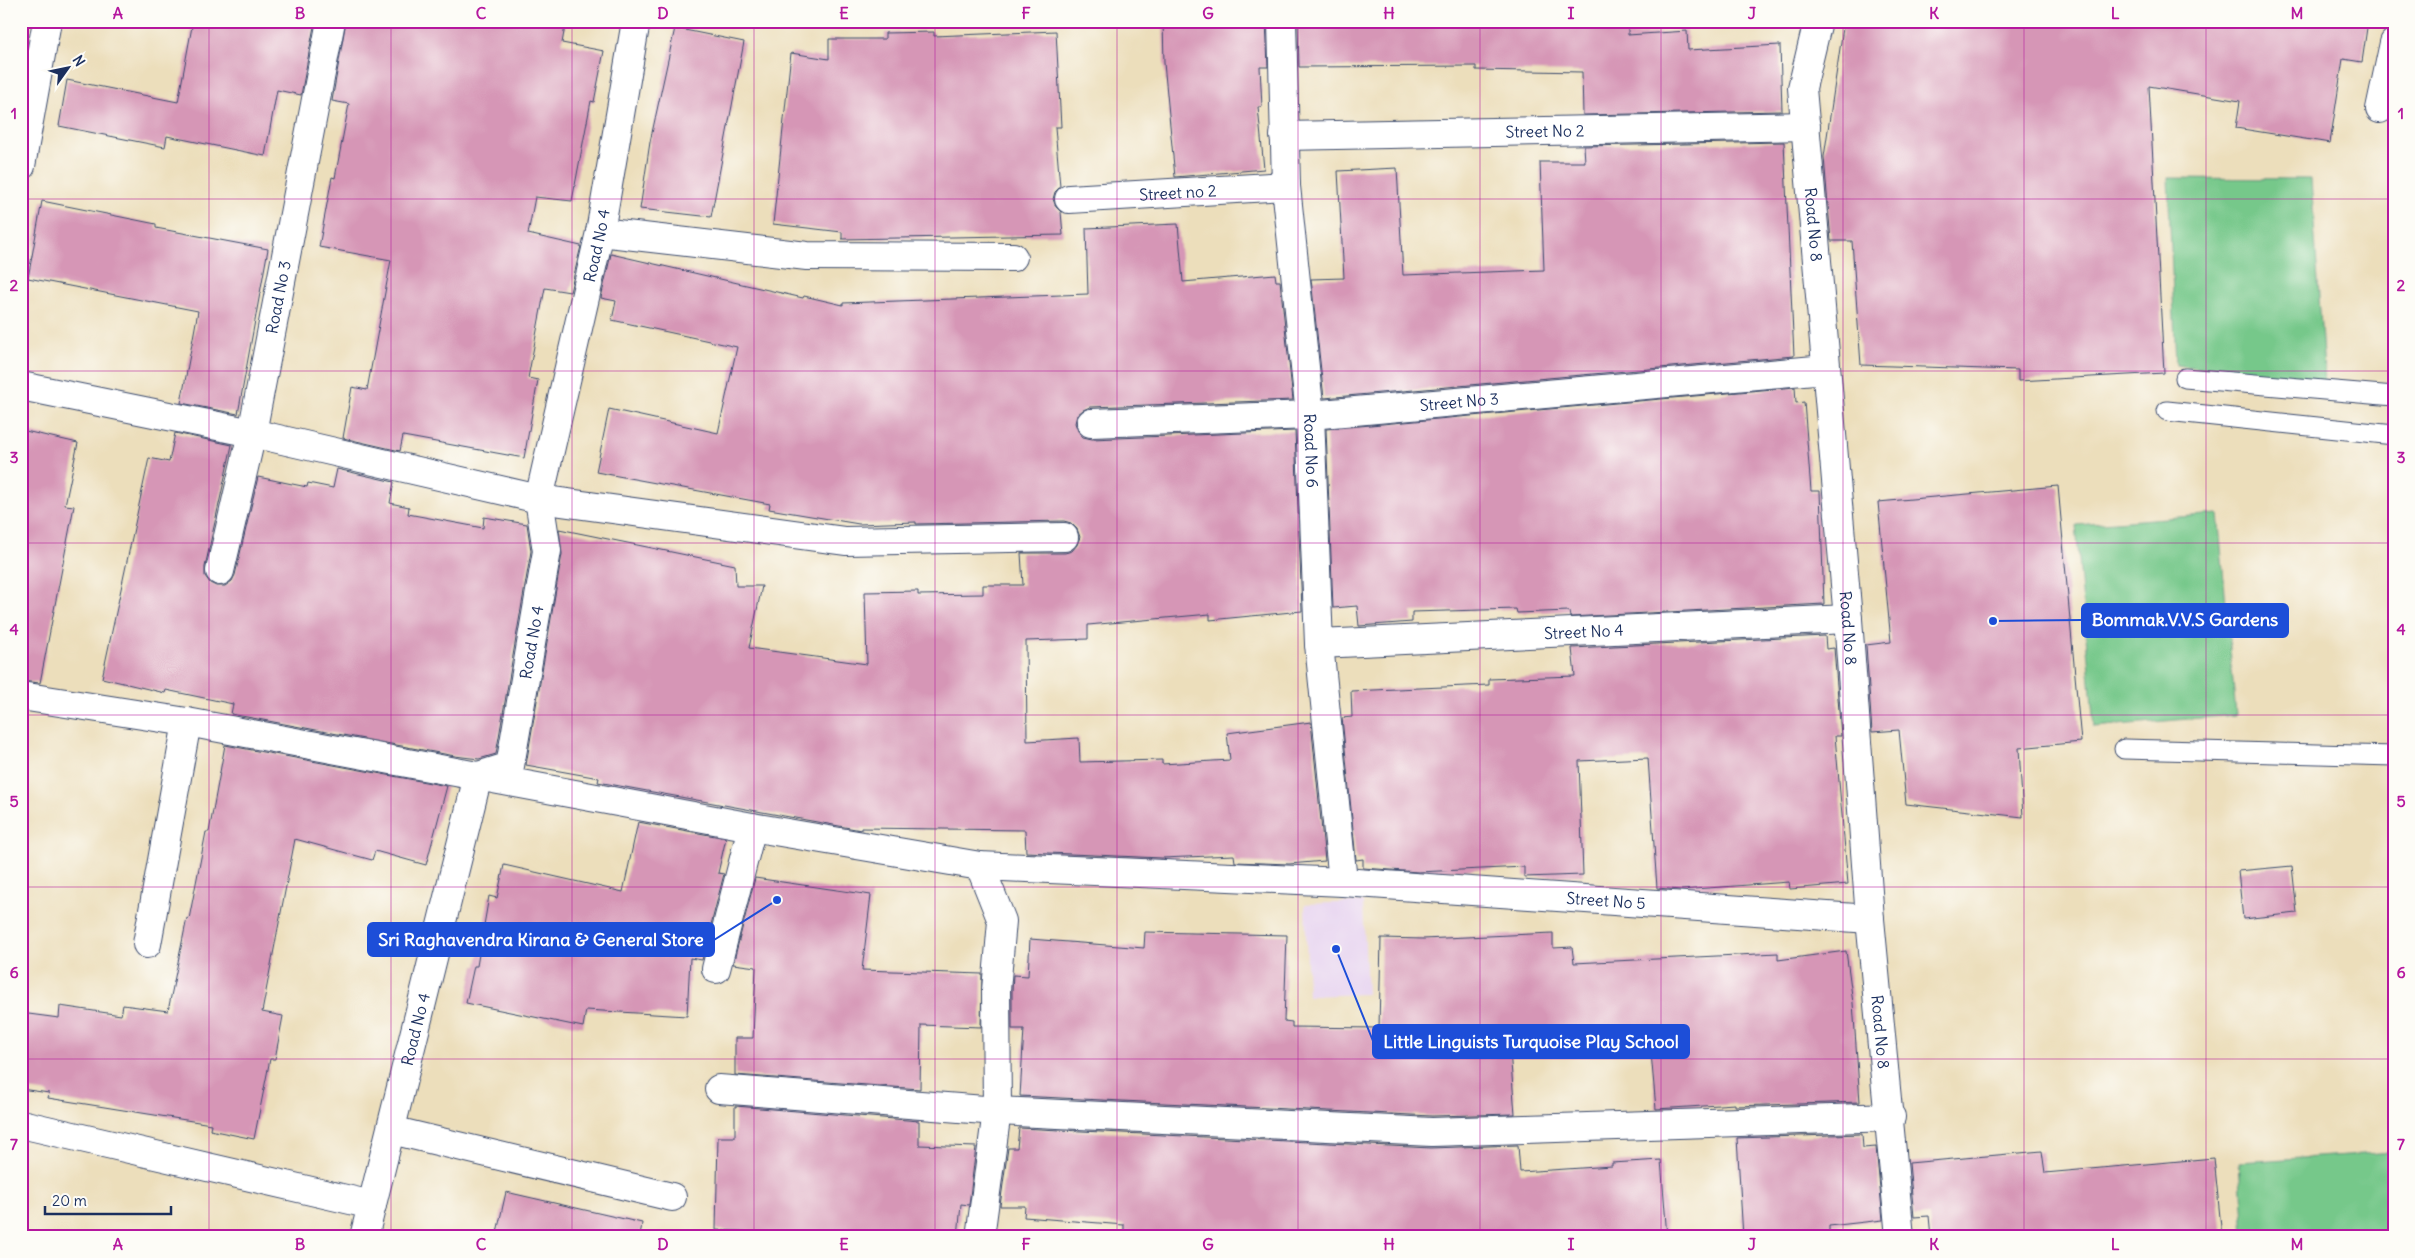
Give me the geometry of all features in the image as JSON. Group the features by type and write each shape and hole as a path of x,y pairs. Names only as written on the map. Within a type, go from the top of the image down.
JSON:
{"street":[{"path":"21,166 47,21"},
{"name":"Road No 3","path":"220,571 252,434 331,21"},
{"name":"Road No 4","path":"364,1237 478,776 510,766 547,551 539,499 600,232 636,21"},
{"name":"Road No 6","path":"1282,21 1286,186 1310,415 1319,644 1343,882"},
{"name":"Road No 8","path":"1818,21 1802,88 1848,619 1870,919 1891,1117 1900,1237"},
{"path":"2380,109 2394,43"},
{"name":"Street No 2","path":"1284,136 1806,126"},
{"name":"Street no 2","path":"1069,198 1286,186"},
{"path":"600,232 808,256 1013,257"},
{"name":"Street No 3","path":"1091,423 1310,415 1826,369"},
{"path":"21,386 252,434 539,499 844,541 1064,537"},
{"name":"Street No 4","path":"1319,644 1848,619"},
{"name":"Street No 5","path":"21,696 187,722 752,827 980,866 1343,882 1870,919"},
{"path":"147,944 187,722"},
{"path":"716,970 752,827"},
{"path":"980,866 1002,921 996,990 998,1111 980,1237"},
{"path":"720,1089 998,1111 1432,1132 1891,1117"},
{"path":"21,1124 372,1205"},
{"path":"391,1130 672,1197"}],"lane":[{"path":"2185,378 2394,396"},
{"path":"2167,412 2394,435"},
{"path":"2124,748 2394,756"}],"shaded area":[{"path":"1363,902 1367,994 1308,996 1305,904"}],"green space":[{"path":"2168,178 2311,179 2325,385 2176,365"},
{"path":"2218,514 2236,715 2094,727 2076,525"},
{"path":"2394,1152 2394,1237 2244,1237 2239,1162"}],"building":[{"path":"193,21 315,21 301,95 277,90 265,156 167,136 165,147 59,126 67,80 178,102"},
{"path":"346,21 566,21 562,43 604,51 594,102 591,101 572,201 535,197 528,234 581,246 570,292 545,288 528,378 538,380 524,458 403,436 400,451 343,438 352,387 367,390 391,260 319,247 332,177 335,178 349,104 332,101"},
{"path":"1163,21 1266,21 1268,67 1260,67 1262,107 1258,107 1264,169 1175,177 1164,63"},
{"path":"1298,21 1525,21 1525,25 1628,21 1628,35 1687,31 1688,50 1780,45 1782,111 1583,115 1582,72 1476,70 1476,66 1299,67"},
{"path":"1844,21 2368,21 2362,62 2343,59 2330,143 2236,128 2240,101 2149,86 2164,373 2018,381 2018,370 1861,365 1852,241 1831,241 1824,157"},
{"path":"675,28 744,42 711,217 640,209 650,142"},
{"path":"1056,31 1061,127 1055,127 1060,187 1055,192 1053,199 1056,207 1061,212 1063,235 842,239 842,232 773,224 791,53 829,59 829,39 885,39 885,33 934,32 934,36"},
{"path":"1784,142 1794,356 1324,398 1311,279 1344,278 1338,171 1397,168 1403,275 1544,270 1540,162 1585,162 1584,146"},
{"path":"42,201 156,224 156,228 268,249 238,414 181,403 198,311 28,278"},
{"path":"1178,224 1183,282 1275,274 1276,281 1280,281 1293,400 1090,407 1077,415 1075,423 1083,437 1092,439 1295,431 1302,611 1210,620 1210,614 1088,625 1088,639 1026,641 1027,741 1079,738 1080,762 1162,760 1162,764 1230,760 1227,733 1311,722 1325,861 1289,864 1235,862 1234,855 1162,858 1026,852 1025,830 861,828 861,830 598,782 599,778 526,765 562,554 559,529 735,565 736,586 762,586 749,648 867,664 865,592 918,591 918,595 983,594 983,585 1023,585 1021,553 1065,553 1072,551 1080,537 1077,529 1071,523 1064,521 859,524 769,509 770,504 596,472 609,409 718,433 737,347 612,320 616,301 601,298 611,254 803,298 804,296 843,305 843,303 1088,294 1086,228"},
{"path":"1795,387 1796,403 1804,402 1811,491 1820,491 1824,604 1570,617 1569,611 1517,613 1516,609 1412,612 1412,622 1359,626 1357,606 1333,608 1326,429"},
{"path":"21,430 78,443 65,505 74,506 40,683 21,681"},
{"path":"175,433 232,445 205,567 205,576 210,583 216,586 225,586 232,581 235,575 258,477 307,487 308,483 333,488 337,469 394,482 390,503 409,507 408,514 483,528 484,517 527,524 531,551 496,754 479,759 455,756 231,714 233,704 166,690 165,693 102,678 149,458 169,462"},
{"path":"2058,486 2081,742 2019,748 2023,817 1906,804 1899,730 1872,732 1866,645 1891,642 1878,502"},
{"path":"1825,636 1826,649 1834,648 1841,736 1835,736 1848,884 1790,889 1789,882 1681,890 1657,888 1648,758 1579,761 1583,875 1524,877 1524,867 1418,872 1363,868 1363,859 1356,860 1342,718 1352,717 1351,691 1489,685 1489,679 1575,676 1572,648"},
{"path":"225,745 447,786 426,865 375,851 372,860 295,839 262,1012 283,1016 275,1059 270,1059 254,1139 210,1130 211,1124 48,1098 49,1093 21,1089 21,1013 59,1018 60,1006 121,1015 123,1005 168,1011 206,832 209,832"},
{"path":"638,822 726,838 718,873 724,874 702,960 690,958 687,1016 586,1010 583,1027 466,1003 474,966 477,966 489,896 497,898 504,865 623,892"},
{"path":"2292,866 2297,913 2243,919 2238,871"},
{"path":"755,878 871,895 862,970 982,974 981,1027 921,1025 920,1089 735,1075 735,1038 753,1038 756,967 733,964"},
{"path":"1145,932 1287,935 1284,1021 1292,1022 1292,1027 1379,1028 1381,938 1423,939 1553,933 1553,948 1572,947 1574,963 1778,953 1778,960 1846,951 1853,1003 1860,1102 1735,1106 1735,1104 1656,1109 1649,1030 1509,1038 1515,1114 1432,1116 1020,1096 1024,1029 1012,1029 1013,975 1028,976 1030,939 1144,948"},
{"path":"735,1106 919,1121 919,1145 976,1147 969,1205 961,1204 958,1237 857,1237 716,1230 718,1137 735,1137"},
{"path":"1019,1128 1431,1148 1518,1145 1520,1172 1612,1166 1612,1163 1661,1160 1667,1237 1124,1237 1124,1225 1024,1217 1025,1206 1000,1206 1008,1148 1017,1148"},
{"path":"1862,1134 1863,1148 1876,1147 1883,1220 1829,1226 1829,1232 1743,1237 1737,1138"},
{"path":"2042,1151 2045,1173 2214,1158 2222,1237 1931,1237 1929,1216 1914,1217 1909,1163"},
{"path":"506,1192 642,1223 640,1237 496,1237"}],"place":[{"name":"Bommak.V.V.S Gardens","path":"1993,621"},
{"name":"Sri Raghavendra Kirana & General Store","path":"777,900"},
{"name":"Little Linguists Turquoise Play School","path":"1336,949"}]}
